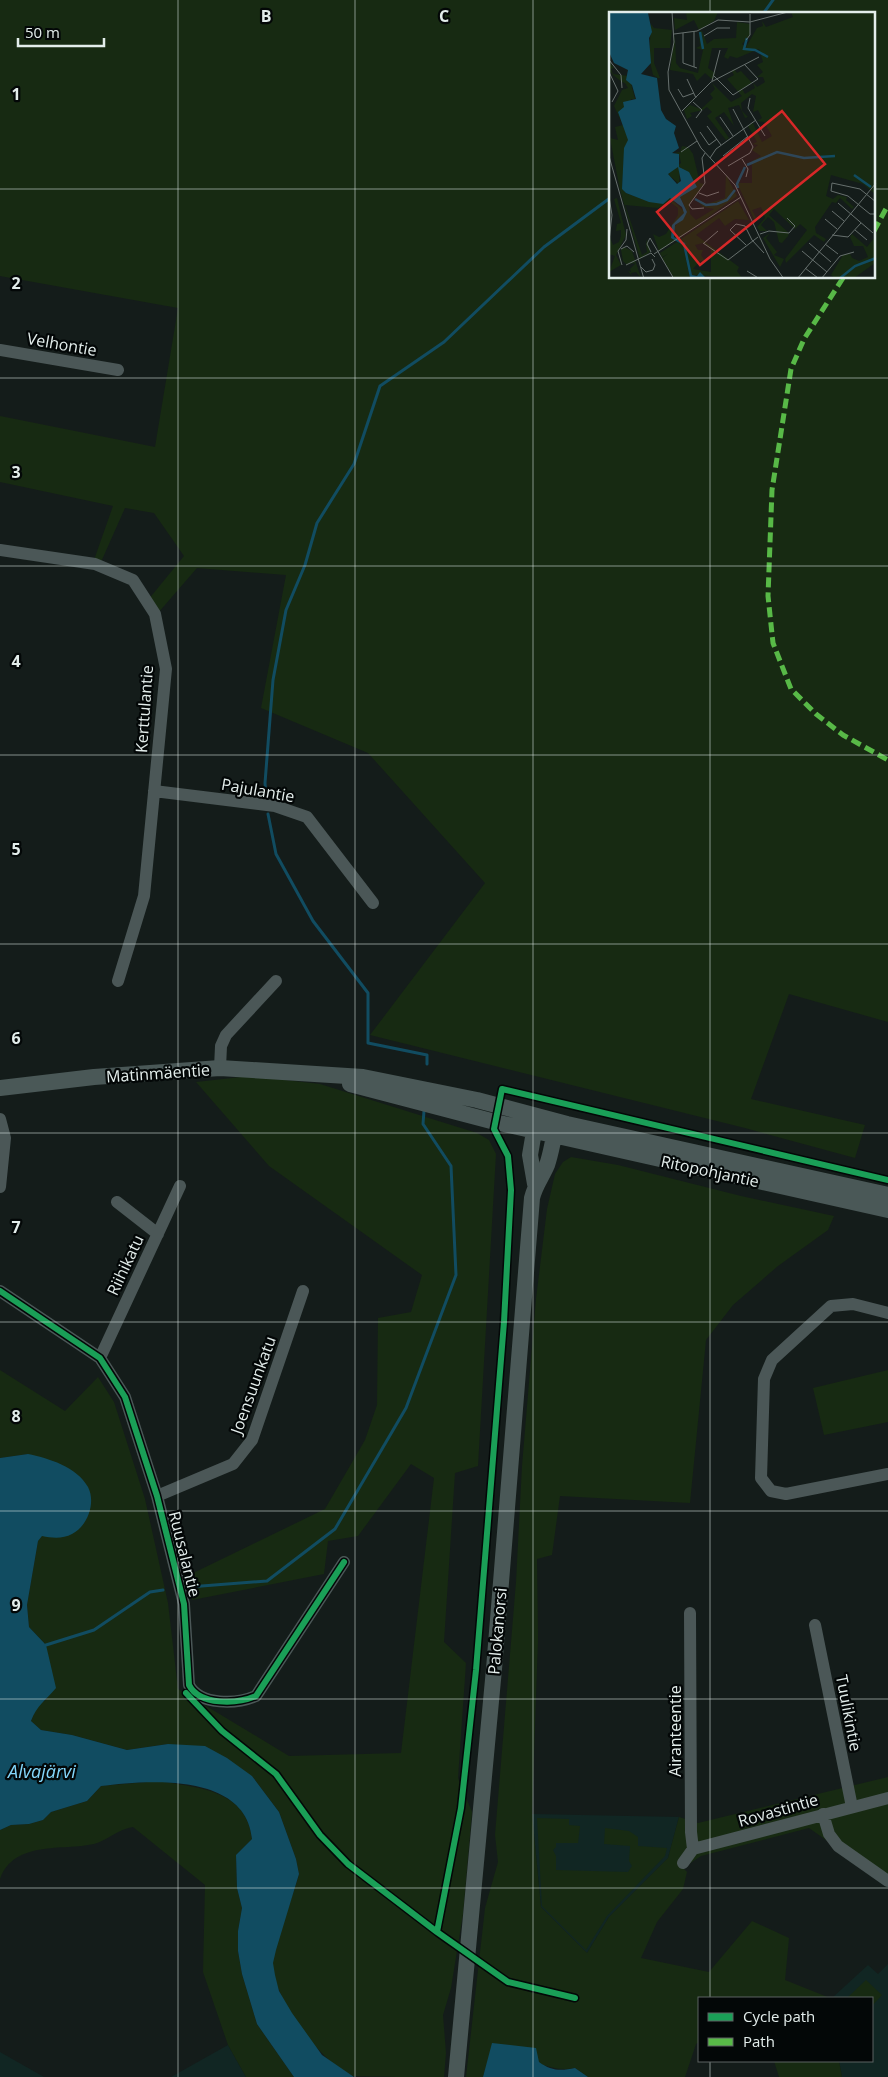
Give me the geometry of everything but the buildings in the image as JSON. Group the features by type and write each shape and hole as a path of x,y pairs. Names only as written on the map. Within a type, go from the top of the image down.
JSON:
{"main road":[{"name":"Matinmäentie","path":"0,1088 94,1077 220,1068 317,1074 411,1101 535,1123"},
{"name":"Ritopohjantie","path":"535,1123 888,1210"},
{"name":"Palokanorsi","path":"456,2076 535,1184 530,1155 535,1123"},
{"name":"Ritopohjantie","path":"556,1129 888,1195"},
{"name":"Palokanorsi","path":"535,1184 546,1165 556,1129"}],"street":[{"name":"Velhontie","path":"0,350 118,370"},
{"name":"Kerttulantie","path":"0,550 95,564 133,580 155,614 166,669 144,896 118,981"},
{"name":"Pajulantie","path":"154,791 275,806 307,817 373,903"},
{"path":"220,1068 221,1046 226,1035 276,981"},
{"path":"0,1119 5,1138 0,1187"},
{"name":"Riihikatu","path":"100,1358 180,1186"},
{"path":"117,1202 158,1234"},
{"name":"Ruusalantie","path":"0,1290 100,1358 125,1397 156,1496 184,1604 189,1685 194,1693 202,1698 240,1703 256,1696 344,1562"},
{"name":"Joensuunkatu","path":"156,1496 233,1464 252,1440 303,1291"},
{"path":"888,1313 853,1304 831,1306 772,1360 764,1379 761,1478 771,1492 786,1494 888,1474"},
{"name":"Airanteentie","path":"690,1613 691,1832 693,1849"},
{"name":"Tuulikintie","path":"815,1625 852,1807"},
{"name":"Rovastintie","path":"693,1849 888,1798"},
{"path":"823,1814 828,1834 838,1846 888,1881"},
{"path":"683,1863 693,1849"}],"shaded area":[{"path":"532,1814 679,1817 668,1858 609,1917 587,1953 541,1907"},
{"path":"888,1964 888,2077 842,2077 839,2062 873,2062 873,1997 833,1997 868,1965 878,1974"},
{"path":"228,2045 246,2077 171,2077"},
{"path":"0,2052 44,2077 0,2077"}],"green space":[{"path":"0,0 888,0 888,1022 789,994 751,1099 865,1125 855,1158 745,1128 370,1035 485,883 368,753 261,708 286,575 197,568 158,613 148,600 184,556 154,513 125,508 101,562 94,560 113,506 0,482 0,416 155,447 178,308 0,276"},
{"path":"250,1076 320,1084 477,1133 489,1140 496,1154 478,1466 455,1473 444,1642 466,1663 458,1778 472,1812 463,1914 451,1988 443,2015 446,2053 444,2077 353,2076 340,2069 327,2058 300,2027 289,2010 280,1993 273,1962 280,1930 299,1874 296,1859 279,1812 252,1776 168,1744 127,1750 72,1735 41,1730 31,1721 37,1706 47,1699 46,1645 29,1627 27,1605 38,1541 42,1535 28,1454 0,1458 0,1370 65,1411 98,1377 114,1402 145,1499 168,1603 178,1689 289,1756 401,1753 434,1478 411,1464 358,1536 328,1541 324,1574 192,1600 187,1576 325,1509 365,1440 377,1405 378,1318 411,1312 422,1275 269,1166 196,1082"},
{"path":"571,1157 618,1165 741,1196 834,1216 828,1230 778,1266 733,1305 706,1340 690,1503 560,1496 552,1555 537,1559 538,1639 532,1814 541,1907 587,1953 609,1917 668,1858 679,1817 698,1823 888,1777 888,1884 809,1828 701,1856 683,1868 687,1872 683,1889 657,1922 641,1958 709,1972 752,1921 789,1938 785,1980 828,1997 698,1997 698,2043 685,2077 588,2077 575,2068 555,2068 534,2062 493,2043 483,2077 466,2077 485,1908 498,1862 495,1835 516,1582 522,1466 536,1299 547,1209 555,1174 563,1162"},
{"path":"888,1370 888,1422 824,1435 813,1388"},
{"path":"159,1781 204,1789 218,1794 241,1810 248,1822 252,1839 236,1855 237,1888 242,1908 238,1931 238,1951 242,1974 257,2024 294,2077 246,2077 228,2045 203,1972 205,1885 133,1827 94,1844 28,1853 16,1858 7,1867 0,1879 0,1830 11,1825 29,1824 43,1820 51,1812 87,1801 101,1786"},
{"path":"537,1818 569,1819 569,1825 580,1826 578,1843 556,1843 556,1847 553,1850 556,1856 556,1870 628,1872 632,1866 629,1861 630,1846 604,1844 605,1828 629,1831 638,1837 638,1846 667,1848 665,1856 607,1916 586,1950 542,1906"},
{"path":"866,1980 882,1995 873,2005 873,1997 848,1997"},
{"path":"774,2062 839,2062 842,2077 779,2077"}],"water":[{"name":"Alvajärvi","path":"28,1454 53,1461 77,1474 88,1487 91,1500 86,1520 78,1530 69,1536 54,1538 42,1536 38,1541 27,1605 29,1627 46,1645 56,1688 39,1707 31,1721 41,1730 72,1735 127,1750 168,1744 205,1746 227,1758 252,1776 279,1812 296,1859 299,1874 273,1963 279,1991 322,2055 354,2077 294,2077 257,2024 242,1974 238,1951 238,1931 242,1908 237,1888 236,1855 252,1839 246,1817 232,1802 214,1791 192,1785 143,1782 101,1786 87,1801 51,1812 43,1820 29,1824 11,1825 0,1830 0,1458"},
{"path":"492,2043 536,2048 539,2062 543,2065 556,2070 575,2068 588,2077 483,2077"}],"waterway":[{"path":"764,12 773,0"},
{"path":"266,796 265,783 273,680 286,610 305,565 317,523 354,464 380,386 444,342 544,247 609,199"},
{"path":"268,814 276,854 313,921 368,993 368,1043 427,1055 427,1064"},
{"path":"189,1587 267,1581 335,1529 406,1408 456,1275 451,1166 423,1124 424,1111"},
{"path":"46,1645 94,1630 150,1592 163,1590"}],"marked path":[{"path":"876,227 888,205"},
{"path":"842,279 804,339 791,369 772,490 768,596 773,643 791,689 816,714 843,735 888,760"}],"cycle path":[{"path":"437,1932 461,1808 476,1670 504,1322 511,1190 508,1156 494,1129 502,1089 888,1180"},
{"path":"0,1291 100,1358 125,1397 157,1496 184,1604 189,1685 194,1692 210,1700 229,1702 256,1696 344,1562"},
{"path":"186,1693 222,1731 276,1774 320,1835 348,1864 437,1932 508,1982 575,1998"}]}
